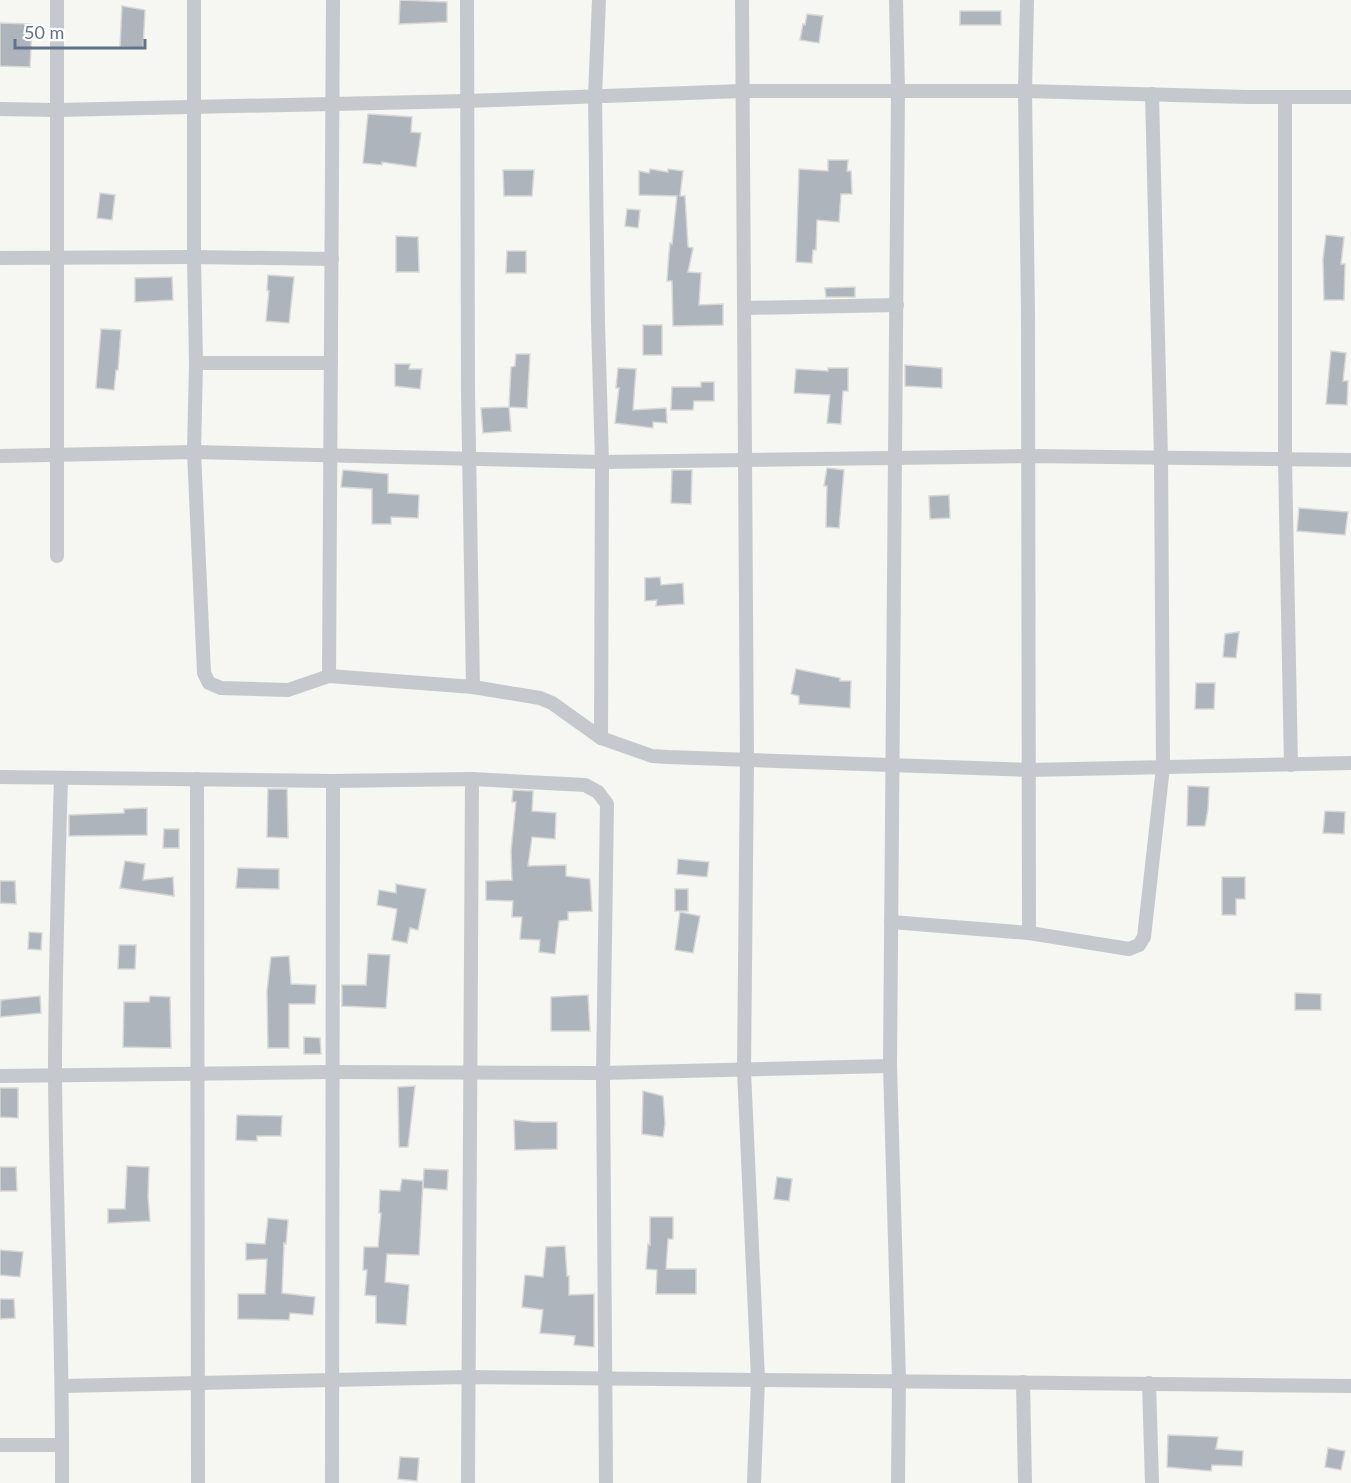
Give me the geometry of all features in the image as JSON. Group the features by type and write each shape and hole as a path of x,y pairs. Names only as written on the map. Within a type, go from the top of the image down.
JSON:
{"street":[{"path":"57,0 57,556"},
{"path":"195,0 193,107 196,363 194,452 204,673 209,683 221,688 288,690 329,676 473,687 546,700 601,738 651,756 1029,770 1351,763"},
{"path":"329,676 333,0"},
{"path":"467,0 469,460 473,687"},
{"path":"599,0 595,96 602,462 601,738"},
{"path":"742,0 747,761 744,1071 758,1379 754,1483"},
{"path":"896,0 897,305 890,1066 898,1380 898,1483"},
{"path":"1027,0 1025,91 1029,933"},
{"path":"0,109 57,110 466,101 742,91 1025,91 1351,97"},
{"path":"891,922 1029,933 1129,949 1139,945 1144,937 1163,767 1161,458 1152,94"},
{"path":"1285,97 1285,460 1291,765"},
{"path":"0,258 194,256 332,258"},
{"path":"744,308 897,305"},
{"path":"196,363 331,363"},
{"path":"0,456 194,452 602,462 1028,456 1351,460"},
{"path":"0,777 333,781 472,779 585,785 598,792 607,804 603,1073 606,1483"},
{"path":"61,778 55,1075 62,1483"},
{"path":"197,779 198,1483"},
{"path":"468,1483 472,779"},
{"path":"332,1483 333,781"},
{"path":"0,1076 331,1072 603,1073 890,1066"},
{"path":"62,1386 331,1378 467,1377 1351,1386"},
{"path":"1023,1382 1025,1483"},
{"path":"1149,1383 1152,1483"},
{"path":"0,1445 63,1445"}],"building":[{"path":"400,0 447,2 447,22 399,24"},
{"path":"122,6 145,10 143,48 120,47"},
{"path":"960,11 1001,11 1001,25 960,25"},
{"path":"807,14 823,16 819,43 800,40"},
{"path":"0,23 32,24 30,67 0,66"},
{"path":"368,114 412,117 411,132 421,133 416,167 382,162 382,165 363,163"},
{"path":"828,160 848,160 847,171 851,171 852,194 841,194 839,222 817,220 816,250 813,250 812,263 796,262 799,169 828,171"},
{"path":"650,169 668,172 668,169 683,171 680,196 685,196 688,247 693,248 688,272 701,273 699,305 723,304 723,325 673,326 672,281 667,281 677,196 639,195 639,171 649,173"},
{"path":"503,170 534,170 532,196 504,196"},
{"path":"100,193 115,195 112,220 97,218"},
{"path":"627,209 640,210 638,228 625,226"},
{"path":"1326,235 1344,237 1341,264 1345,264 1344,300 1324,300 1323,259"},
{"path":"396,236 418,237 419,272 396,272"},
{"path":"507,251 526,251 526,273 506,273"},
{"path":"268,275 294,277 289,323 266,321"},
{"path":"172,277 173,300 135,302 135,278"},
{"path":"855,287 855,297 826,297 825,288"},
{"path":"643,325 662,325 662,355 643,355"},
{"path":"101,329 121,330 114,390 96,388"},
{"path":"1331,351 1346,353 1343,381 1348,381 1347,405 1326,404"},
{"path":"516,354 530,354 527,408 509,407 511,367 515,366"},
{"path":"395,364 410,364 409,369 422,369 420,389 395,386"},
{"path":"905,365 942,368 942,388 905,386"},
{"path":"618,368 636,369 633,410 666,408 667,423 653,422 653,428 615,423 619,388 616,388"},
{"path":"828,368 848,368 848,391 843,391 841,424 827,423 830,395 794,393 796,369 828,371"},
{"path":"701,382 714,382 714,401 694,401 693,410 671,410 672,387 701,387"},
{"path":"509,407 511,431 483,433 481,408"},
{"path":"827,468 844,470 839,528 826,527 827,486 824,486"},
{"path":"343,470 388,474 388,493 419,495 418,518 391,517 391,524 372,524 372,489 341,487"},
{"path":"672,470 692,470 691,504 671,503"},
{"path":"949,495 950,518 930,519 929,496"},
{"path":"1299,508 1348,512 1345,535 1297,531"},
{"path":"660,577 661,585 683,583 684,604 656,606 657,600 645,601 645,578"},
{"path":"1239,632 1236,658 1223,657 1225,634"},
{"path":"796,669 840,678 840,681 851,681 850,708 799,704 799,696 791,694"},
{"path":"1196,683 1215,683 1214,709 1195,709"},
{"path":"1188,786 1209,787 1205,826 1187,826"},
{"path":"268,789 287,789 288,838 267,837"},
{"path":"513,790 533,791 532,811 556,813 555,839 532,837 528,866 566,865 566,876 590,879 592,911 568,912 568,920 559,921 555,954 539,952 540,940 520,939 522,917 512,917 513,901 486,900 486,881 512,880 511,851 516,802 512,802"},
{"path":"147,808 147,835 69,836 69,815 124,813 124,809"},
{"path":"1325,811 1345,812 1344,834 1323,833"},
{"path":"164,829 179,829 179,848 163,848"},
{"path":"678,859 709,862 707,877 677,874"},
{"path":"125,861 145,864 143,880 173,877 174,896 120,888"},
{"path":"238,868 279,869 279,889 236,888"},
{"path":"1222,877 1245,877 1245,899 1236,899 1236,915 1222,915"},
{"path":"0,881 15,881 16,904 0,903"},
{"path":"396,884 426,889 418,930 410,928 407,943 392,940 397,909 377,905 379,890 396,893"},
{"path":"675,889 688,889 688,911 675,911"},
{"path":"680,912 700,916 693,953 675,950"},
{"path":"29,932 42,933 41,950 28,949"},
{"path":"119,945 136,945 135,969 118,969"},
{"path":"368,954 390,955 386,1008 342,1006 342,985 366,985"},
{"path":"289,956 291,984 316,985 315,1004 289,1004 289,1048 268,1048 267,991 271,957"},
{"path":"1295,993 1321,994 1321,1010 1295,1010"},
{"path":"588,995 590,1031 551,1031 551,997"},
{"path":"40,996 41,1013 0,1017 1,1000"},
{"path":"150,996 170,997 171,1048 123,1047 124,1002 149,1002"},
{"path":"304,1037 320,1038 321,1054 304,1054"},
{"path":"415,1086 408,1147 399,1147 398,1087"},
{"path":"0,1088 18,1088 18,1118 0,1117"},
{"path":"643,1091 663,1096 665,1124 663,1137 642,1134"},
{"path":"237,1115 282,1116 281,1136 257,1136 257,1141 236,1140"},
{"path":"514,1120 557,1122 557,1149 515,1150"},
{"path":"127,1166 149,1167 150,1221 108,1223 108,1209 125,1209"},
{"path":"0,1167 16,1167 17,1191 0,1191"},
{"path":"424,1169 448,1170 447,1190 423,1188"},
{"path":"777,1177 792,1179 789,1201 774,1199"},
{"path":"402,1179 423,1181 419,1255 387,1254 385,1282 409,1285 406,1325 376,1323 376,1296 365,1295 367,1270 363,1270 364,1247 378,1247 381,1213 379,1213 380,1190 400,1191"},
{"path":"650,1217 673,1217 673,1239 668,1239 666,1269 696,1269 696,1294 656,1294 657,1270 646,1269 648,1244 650,1245"},
{"path":"268,1218 288,1220 286,1244 284,1243 282,1293 315,1297 313,1315 290,1313 289,1320 238,1319 238,1294 265,1294 267,1259 246,1260 246,1243 265,1244"},
{"path":"565,1246 569,1295 594,1294 594,1347 574,1345 575,1336 540,1333 543,1310 522,1307 525,1275 543,1277 546,1247"},
{"path":"0,1250 23,1252 20,1277 0,1275"},
{"path":"0,1299 14,1299 15,1318 0,1319"},
{"path":"1168,1435 1218,1437 1216,1449 1243,1451 1242,1466 1212,1465 1211,1471 1167,1467"},
{"path":"1328,1448 1345,1451 1341,1470 1325,1467"},
{"path":"400,1457 419,1458 417,1481 398,1479"}]}
